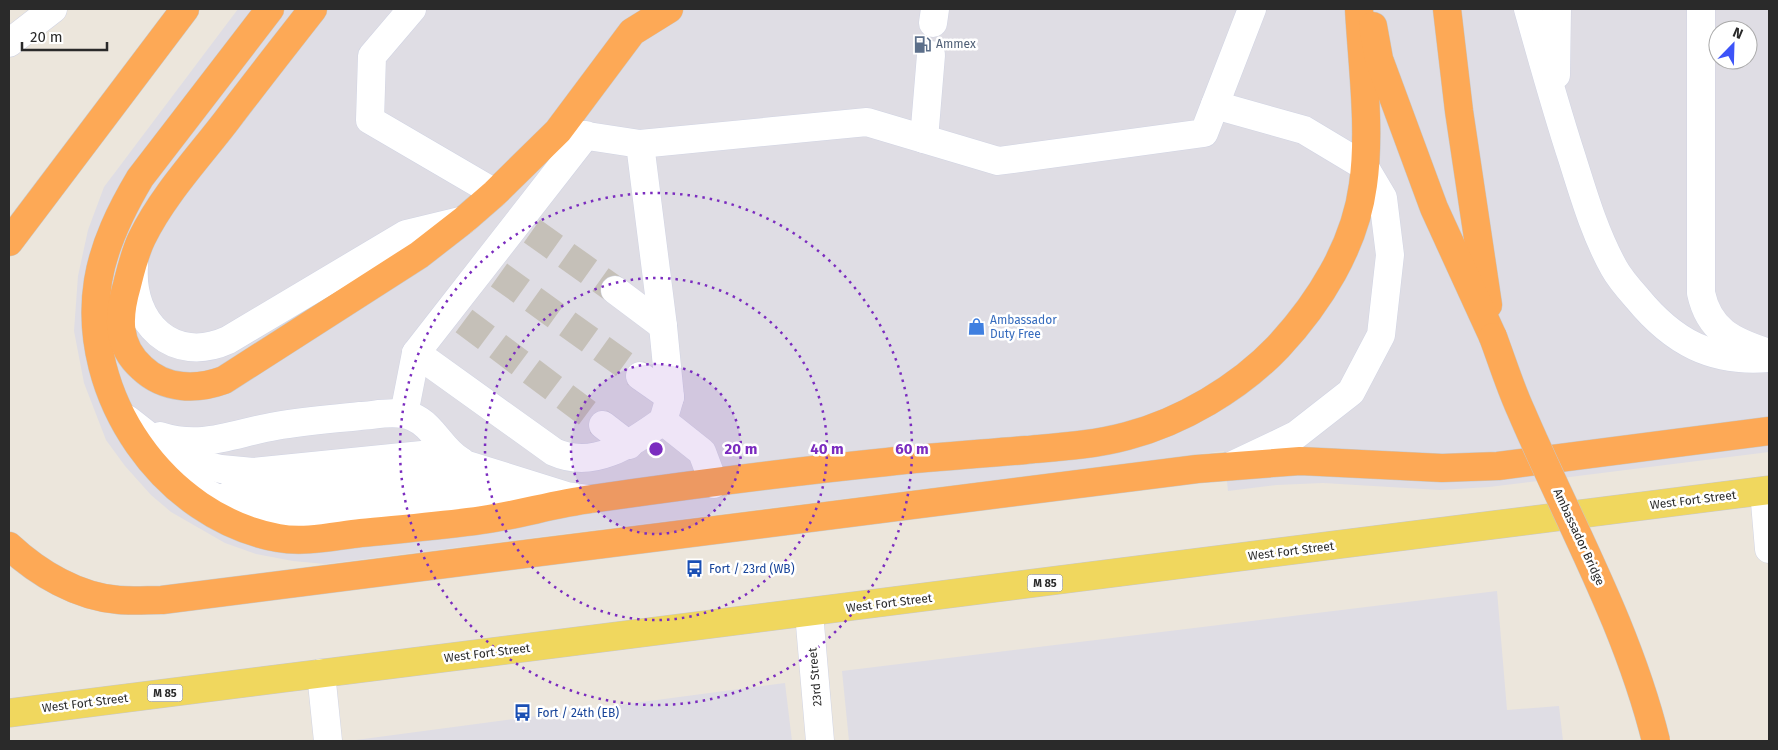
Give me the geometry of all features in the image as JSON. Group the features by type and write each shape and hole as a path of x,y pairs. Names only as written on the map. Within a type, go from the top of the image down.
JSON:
{"highway":[{"path":"9,242 185,9"},
{"path":"270,9 140,178 123,207 104,258 96,305 96,332 100,358 111,393 136,440 169,480 202,506 235,525 255,532 288,539 484,520 591,499 885,462 1084,445 1130,435 1196,408 1226,390 1276,349 1314,302 1348,242 1358,212 1364,166 1365,132 1359,9"},
{"path":"312,9 169,196 142,237 120,314 120,327 125,346 143,370 154,377 175,385 198,387 224,380 420,255 495,193 558,131 632,32 669,9"},
{"path":"1369,9 1379,59 1434,208 1493,337"},
{"path":"1447,9 1459,111 1493,337"},
{"name":"Ambassador Bridge","path":"1493,337 1521,411 1592,562 1624,640 1656,741"},
{"path":"9,546 21,557 56,580 81,592 118,600 162,600 1231,467 1300,461 1442,468 1498,466 1769,431"}],"main road":[{"name":"West Fort Street","path":"9,712 809,613 1766,491"}],"street":[{"path":"9,43 53,9"},
{"path":"412,9 372,56 370,120 495,193"},
{"path":"558,131 640,144 867,122 998,161 1204,133 1252,9"},
{"path":"1528,9 1556,109 1592,220 1615,270 1648,312 1680,340 1724,356 1751,360 1769,358"},
{"path":"1556,9 1556,109"},
{"path":"1701,9 1701,293 1704,308 1711,320 1722,332 1736,341 1769,352"},
{"path":"924,139 931,54"},
{"path":"1215,105 1304,130 1364,166 1383,198 1390,255 1381,335 1351,392 1296,436 1231,467"},
{"path":"404,414 416,353 457,315 525,226 586,135"},
{"path":"416,353 554,452 569,459 589,459 629,445 667,409 664,326 640,144"},
{"path":"135,257 134,287 136,301 141,314 150,326 179,344 204,348 228,340 406,234 464,220"},
{"path":"615,290 664,326"},
{"path":"640,376 702,452 714,484"},
{"path":"111,393 133,419 146,428 160,436 187,442 217,440 276,426 392,413 404,414 423,423 450,454 471,466"},
{"path":"111,393 136,428 164,448 200,464 221,469 253,472 432,454 578,499 591,499"},
{"path":"603,426 629,445"},
{"path":"136,440 155,460 185,482 242,509 268,515 303,515 530,490 554,492"},
{"path":"155,460 208,488 225,494 249,497 473,472 499,474"},
{"path":"1766,491 1769,549"},
{"name":"23rd Street","path":"809,613 820,741"},
{"path":"321,673 328,741"}],"shaded area":[{"path":"238,9 1769,9 1769,452 1489,487 1440,490 1323,483 1277,485 1228,491 1224,451 325,564 293,561 256,554 225,543 171,512 151,495 125,466 106,440 84,383 74,331 78,276 88,230 104,187"},
{"path":"1497,591 1507,710 1559,706 1563,741 849,741 842,671"},
{"path":"785,683 792,741 356,741 356,740"}],"tunnel":[{"path":"532,231 615,290"},
{"path":"499,275 640,376"},
{"path":"464,321 603,425"}],"place":[{"name":"Ammex","path":"922,44"},
{"name":"Ambassador Duty Free","path":"976,327"},
{"name":"Fort / 23rd (WB)","path":"695,569"},
{"name":"Fort / 24th (EB)","path":"523,713"}]}
